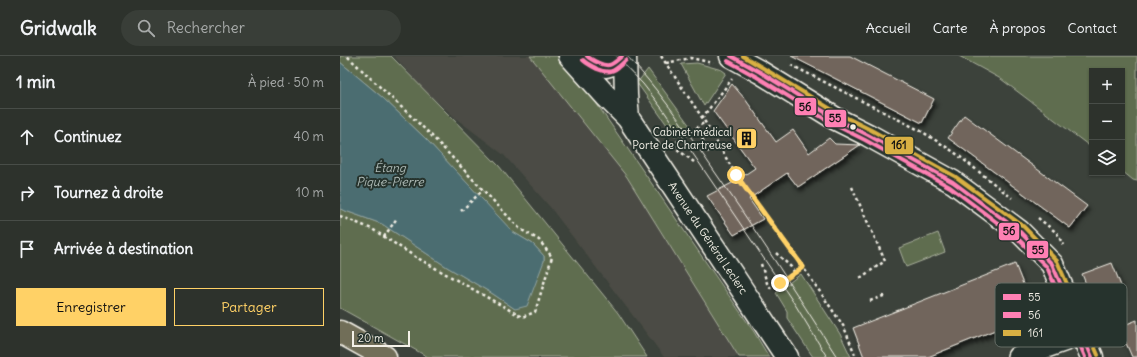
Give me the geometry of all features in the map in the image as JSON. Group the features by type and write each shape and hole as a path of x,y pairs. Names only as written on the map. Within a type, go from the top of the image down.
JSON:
{"highway":[{"path":"340,332 385,357"}],"main road":[{"name":"Avenue du Général Leclerc","path":"570,56 628,118 787,357"},
{"path":"587,56 590,59 606,66 620,58"},
{"name":"Avenue du Général Leclerc","path":"620,58 628,118"},
{"path":"606,96 607,79 620,58"},
{"path":"726,60 760,72 836,119 953,182 1020,231 1052,264 1060,283"},
{"path":"1088,347 1092,357"}],"street":[{"path":"1018,357 1046,347"}],"path":[{"path":"340,216 372,229 414,256 522,317 535,312 552,256 539,240 520,229 429,132 347,56"},
{"path":"661,56 705,122 736,175 803,267 844,328 856,357"},
{"path":"666,63 691,58 726,60"},
{"path":"702,118 732,78"},
{"path":"694,162 678,150 674,144 705,122"},
{"path":"697,128 709,153"},
{"path":"852,187 885,261 860,278"},
{"path":"461,211 483,190"},
{"path":"384,237 397,218"},
{"path":"776,253 791,267 795,273"},
{"path":"761,264 767,283 771,288 803,267"},
{"path":"870,301 886,295"}],"shaded area":[{"path":"394,56 533,56 584,120 634,187 739,357 664,357 550,207 504,155 458,120 424,90"}],"green space":[{"path":"340,56 391,56 499,166 618,313 647,357 428,357 340,308 340,209 382,224 447,267 493,294 515,309 544,261 544,256 533,244 513,232 426,139 383,98 340,62"},
{"path":"530,56 560,56 572,68 754,332 769,357 739,357 627,177"},
{"path":"959,56 1137,56 1137,181 1133,180 1125,173 1125,68 1089,68 1089,146 1001,79"},
{"path":"697,63 722,70 726,73 704,106 681,64"},
{"path":"648,69 690,126 675,136 637,83"},
{"path":"938,233 945,252 906,267 899,248"},
{"path":"801,274 840,334 851,357 813,357 787,318 787,311 776,293"}],"water":[{"name":"Étang Pique-Pierre","path":"340,62 383,98 426,139 513,232 533,244 544,256 544,261 527,306 515,309 493,294 447,267 382,224 340,209"}],"building":[{"path":"791,56 850,56 934,99 922,123"},
{"name":"Cabinet médical Porte de Chartreuse","path":"732,84 745,99 776,142 793,130 809,153 829,138 835,144 860,145 798,187 787,173 749,199 763,219 734,235 707,196 734,182 755,168 713,111"},
{"path":"964,115 1087,206 1070,228 948,138"},
{"path":"1112,263 1120,283 1086,283 1082,274"},
{"path":"1015,264 1023,283 995,283 995,330 928,357 864,357 853,328"},
{"path":"1137,320 1137,357 1132,357 1127,345 1127,324"}],"tram line":[{"path":"616,56 643,84 664,111 796,306 827,357"},
{"path":"627,56 660,94 689,134 758,234 837,357"}],"transit line":[{"name":"55","path":"587,56 594,61 606,65 614,63 622,56"},
{"name":"55","path":"731,56 760,72 836,119 953,182 1019,231 1052,264 1060,283"},
{"name":"161","path":"743,56 839,114 956,177 1023,226 1057,261 1067,283"},
{"name":"56","path":"583,60 597,69 606,72 616,69 626,60"},
{"name":"56","path":"728,61 757,77 833,124 950,187 1015,236 1047,267 1054,283"},
{"name":"56","path":"1081,347 1085,357"},
{"name":"55","path":"1088,347 1092,357"},
{"name":"161","path":"1095,347 1098,355"}],"place":[{"name":"Cabinet médical Porte de Chartreuse","path":"747,138"}],"route":[{"path":"736,175 803,267 780,283"}]}
